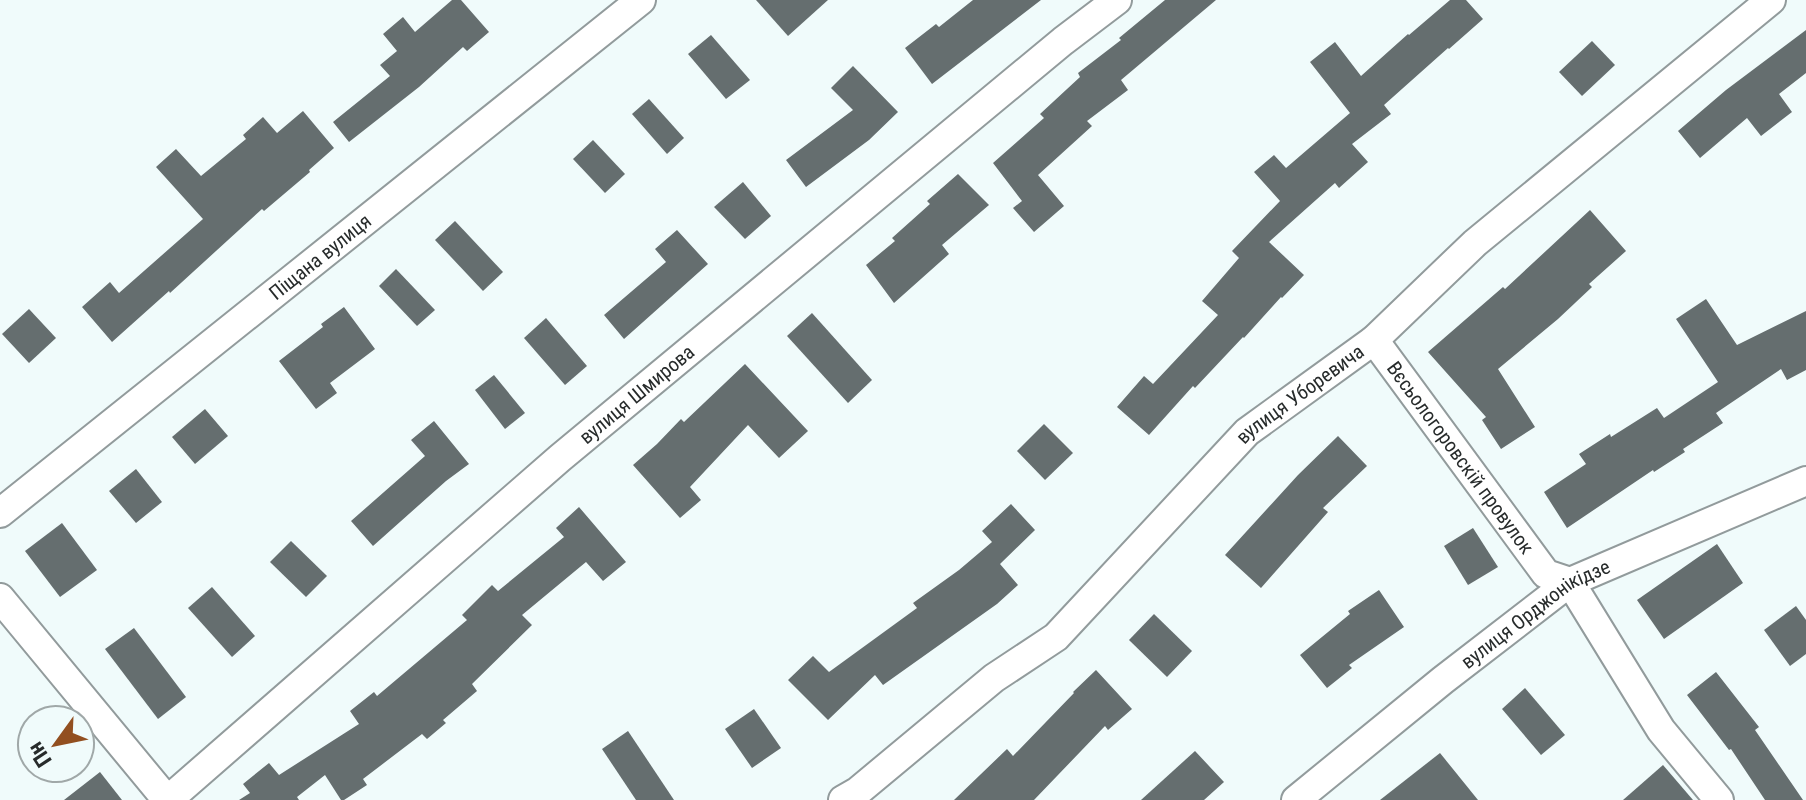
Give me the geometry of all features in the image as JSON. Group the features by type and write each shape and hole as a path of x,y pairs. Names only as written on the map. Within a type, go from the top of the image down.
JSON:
{"street":[{"name":"Піщана вулиця","path":"0,513 641,0"},
{"name":"вулиця Шмирова","path":"167,800 560,458 1063,41 1117,0"},
{"name":"вулиця Уборевича","path":"843,800 857,792 994,678 1056,637 1247,432 1374,340 1475,243 1771,0"},
{"name":"Вєсьологоровскій провулок","path":"1374,340 1546,574 1570,582 1661,730 1719,800"},
{"name":"вулиця Орджонікідзе","path":"1296,800 1570,582 1806,481"},
{"path":"0,598 167,800"}],"building":[{"path":"452,0 461,0 489,32 467,51 463,47 419,87 349,142 333,122 390,76 380,65 397,51 383,34 403,17 415,32"},
{"path":"756,0 828,0 788,36"},
{"path":"973,0 1041,0 932,84 905,48 936,24 939,27"},
{"path":"1165,0 1216,0 1121,80 1128,90 1087,121 1092,126 1038,175 1064,206 1034,232 1013,208 1022,201 993,163 1044,118 1040,114 1080,77 1078,73"},
{"path":"1450,0 1466,0 1483,19 1384,105 1391,114 1352,144 1368,162 1339,188 1335,183 1269,242 1304,275 1195,388 1193,386 1149,435 1117,407 1144,376 1153,384 1218,315 1202,301 1239,258 1232,251 1280,201 1254,172 1274,155 1286,168 1350,113 1310,62 1335,42 1361,76"},
{"path":"1806,30 1806,73 1779,94 1792,112 1761,136 1747,118 1700,158 1678,131 1726,90"},
{"path":"711,35 750,80 726,99 688,54"},
{"path":"1592,41 1615,65 1582,96 1559,72"},
{"path":"853,66 898,112 869,140 806,187 786,160 853,110 831,88"},
{"path":"649,99 684,138 667,154 632,114"},
{"path":"303,111 334,148 112,342 82,307 110,282 119,293 203,219 156,167 176,149 201,176 246,139 243,135 263,117 277,133"},
{"path":"593,140 625,174 605,193 573,159"},
{"path":"958,174 989,205 942,245 949,254 894,303 866,265 895,241 892,238"},
{"path":"743,182 771,216 745,239 714,207"},
{"path":"1590,210 1626,251 1589,284 1592,287 1558,319 1498,369 1535,427 1501,449 1482,420 1486,417 1428,352 1503,287 1505,289"},
{"path":"455,221 503,272 483,291 435,240"},
{"path":"677,230 708,264 624,339 604,315 666,262 655,249"},
{"path":"396,269 435,310 417,326 379,286"},
{"path":"1706,299 1737,345 1806,311 1806,370 1787,380 1781,369 1716,413 1723,423 1683,449 1685,452 1567,528 1544,492 1586,464 1579,454 1657,408 1664,418 1718,382 1676,319"},
{"path":"344,307 375,349 330,383 337,393 316,409 279,361"},
{"path":"29,309 56,338 29,363 2,334"},
{"path":"812,313 872,380 848,403 787,336"},
{"path":"546,318 587,366 565,385 524,338"},
{"path":"745,364 808,431 779,458 748,425 690,487 701,500 680,518 633,465"},
{"path":"494,375 525,413 505,429 475,390"},
{"path":"205,409 228,436 195,464 172,437"},
{"path":"434,421 469,464 373,546 351,521 425,456 411,440"},
{"path":"1044,424 1073,453 1045,480 1017,451"},
{"path":"1338,436 1367,466 1323,508 1328,512 1261,588 1225,555"},
{"path":"136,469 162,502 136,523 109,491"},
{"path":"1011,504 1035,530 1000,564 1018,585 997,604 883,685 875,675 828,720 788,680 813,656 829,672 917,608 913,603 992,542 982,531"},
{"path":"579,507 626,562 603,581 586,562 522,615 532,625 472,684 477,691 443,720 446,723 427,739 422,734 363,779 367,785 344,800 325,775 297,797 299,800 239,800 250,793 243,784 269,763 279,775 359,724 350,711 374,692 377,696 467,620 462,615 492,585 498,591 564,537 556,528"},
{"path":"62,523 97,570 60,597 25,551"},
{"path":"1473,528 1498,567 1468,585 1444,546"},
{"path":"291,541 327,576 306,597 270,562"},
{"path":"1717,544 1743,583 1664,639 1637,600"},
{"path":"212,587 255,636 232,657 188,608"},
{"path":"1379,590 1404,627 1349,665 1352,668 1327,688 1300,655 1350,614 1348,611"},
{"path":"1796,606 1806,620 1806,654 1790,666 1764,630"},
{"path":"1154,614 1192,651 1167,677 1129,640"},
{"path":"134,628 186,697 158,719 105,649"},
{"path":"1096,670 1132,709 1108,730 1105,726 1034,800 954,800 1007,749 1013,756"},
{"path":"1716,672 1759,727 1755,730 1803,800 1765,800 1731,749 1687,695"},
{"path":"1525,688 1565,735 1541,755 1502,709"},
{"path":"754,709 781,748 752,768 725,729"},
{"path":"628,731 674,800 636,800 602,749"},
{"path":"1195,751 1224,782 1204,800 1141,800"},
{"path":"1440,753 1478,800 1380,800"},
{"path":"1663,765 1693,800 1623,800"},
{"path":"100,772 122,800 64,800 85,784 96,784 96,775"}]}
